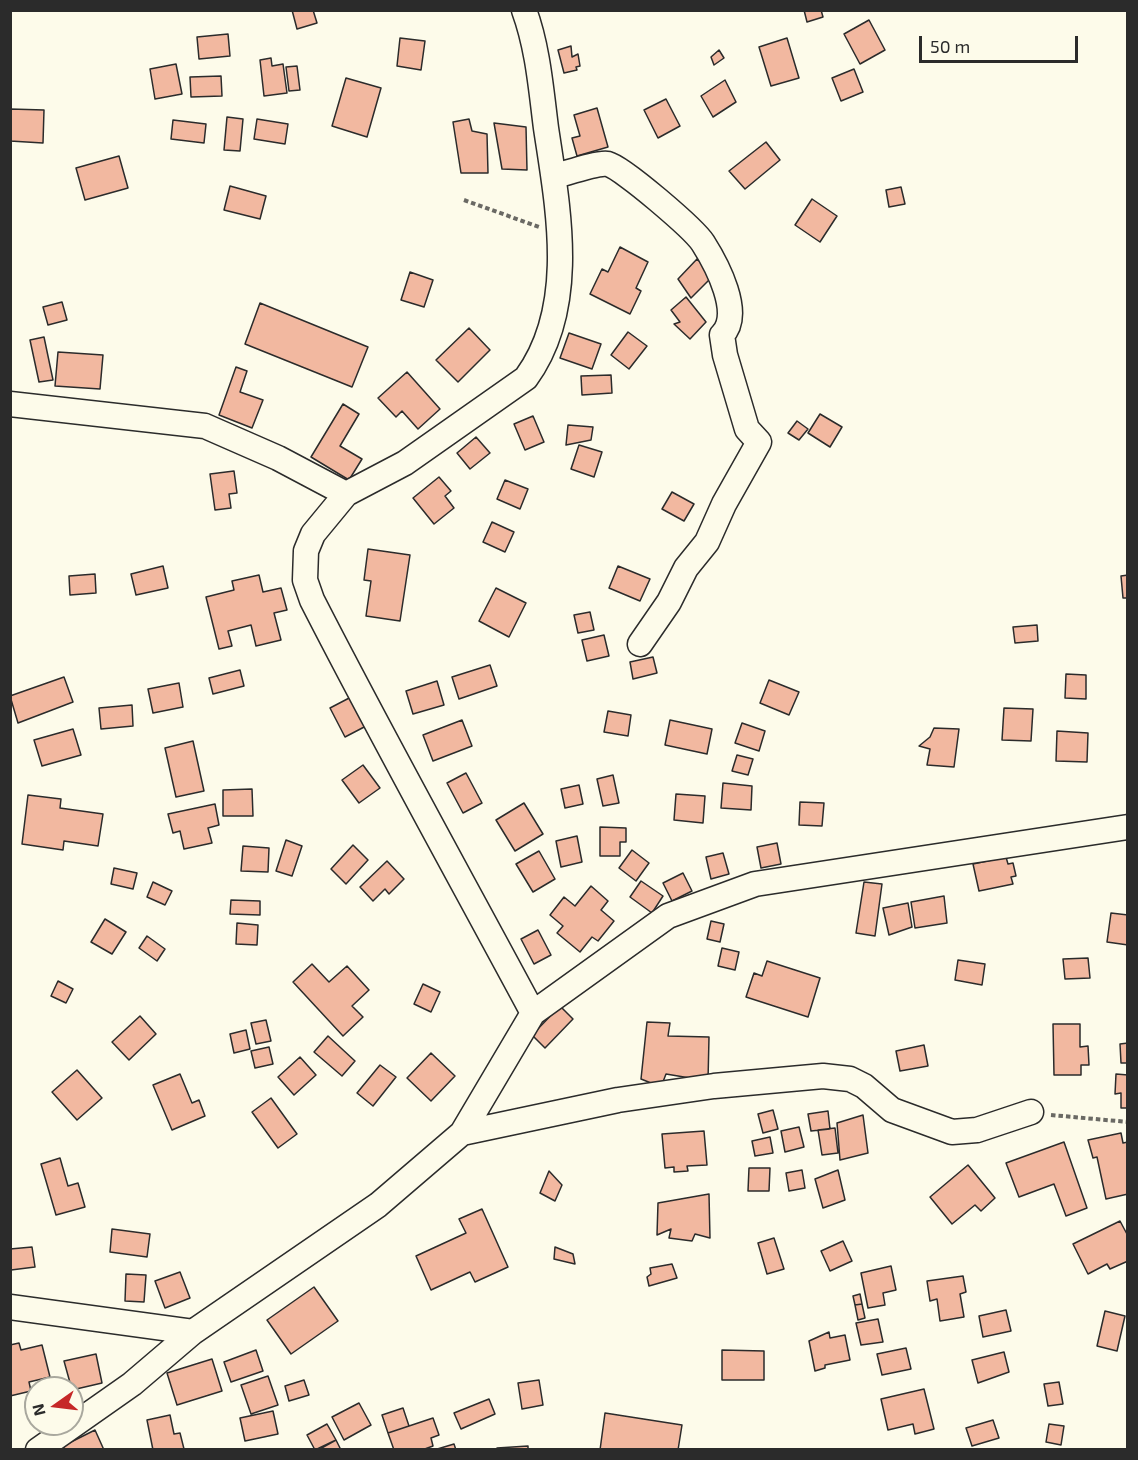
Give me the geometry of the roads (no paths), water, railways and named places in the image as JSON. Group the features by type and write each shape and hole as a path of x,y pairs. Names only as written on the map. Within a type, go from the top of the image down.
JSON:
{"street":[{"path":"524,10 539,72 555,176 559,235 558,290 549,336 539,360 526,378 405,463 346,494 313,534 306,551 305,580 312,600 395,761 480,911 533,1013"},
{"path":"555,176 607,164 626,172 702,242 725,290 732,312 729,328 722,335 725,355 747,429 759,442 724,504 707,542 686,568 669,602 640,644"},
{"path":"10,404 205,426 278,458 346,494"},
{"path":"38,1449 132,1384 193,1332 378,1205 462,1133 533,1013 668,916 755,884 1128,826"},
{"path":"462,1133 618,1100 714,1086 823,1076 850,1079 864,1086 892,1110 952,1132 977,1130 1031,1112"},
{"path":"10,1307 193,1332"}]}
